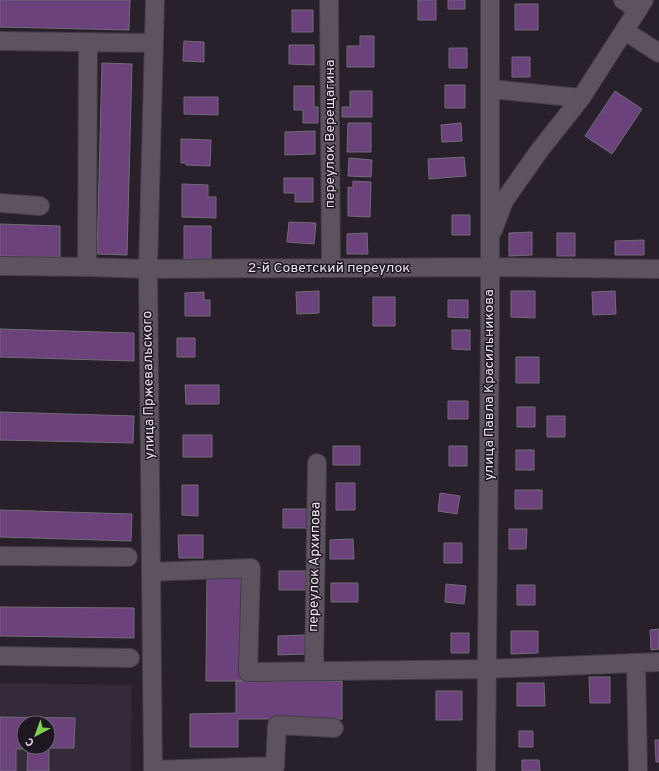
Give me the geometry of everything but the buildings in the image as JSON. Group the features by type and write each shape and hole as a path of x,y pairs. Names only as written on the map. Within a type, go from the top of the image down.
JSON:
{"street":[{"name":"улица Пржевальского","path":"153,770 148,269 152,43 155,0"},
{"name":"переулок Верещагина","path":"329,0 331,268"},
{"name":"улица Павла Красильникова","path":"486,771 490,267 490,0"},
{"path":"489,242 504,201 538,151 581,98 641,5 623,0"},
{"path":"625,31 659,54"},
{"path":"0,41 152,43"},
{"path":"87,267 88,42"},
{"path":"490,89 581,98"},
{"path":"0,203 40,206"},
{"name":"2-й Советский переулок","path":"0,266 148,269 490,267 659,269"},
{"name":"переулок Архипова","path":"314,671 316,463"},
{"path":"0,556 128,557"},
{"path":"151,572 251,568 248,672 487,669 659,662"},
{"path":"0,656 130,658"},
{"path":"636,664 638,771"},
{"path":"153,770 275,766 277,725 334,728"}],"shaded area":[{"path":"0,683 132,685 131,771 0,771"}]}
